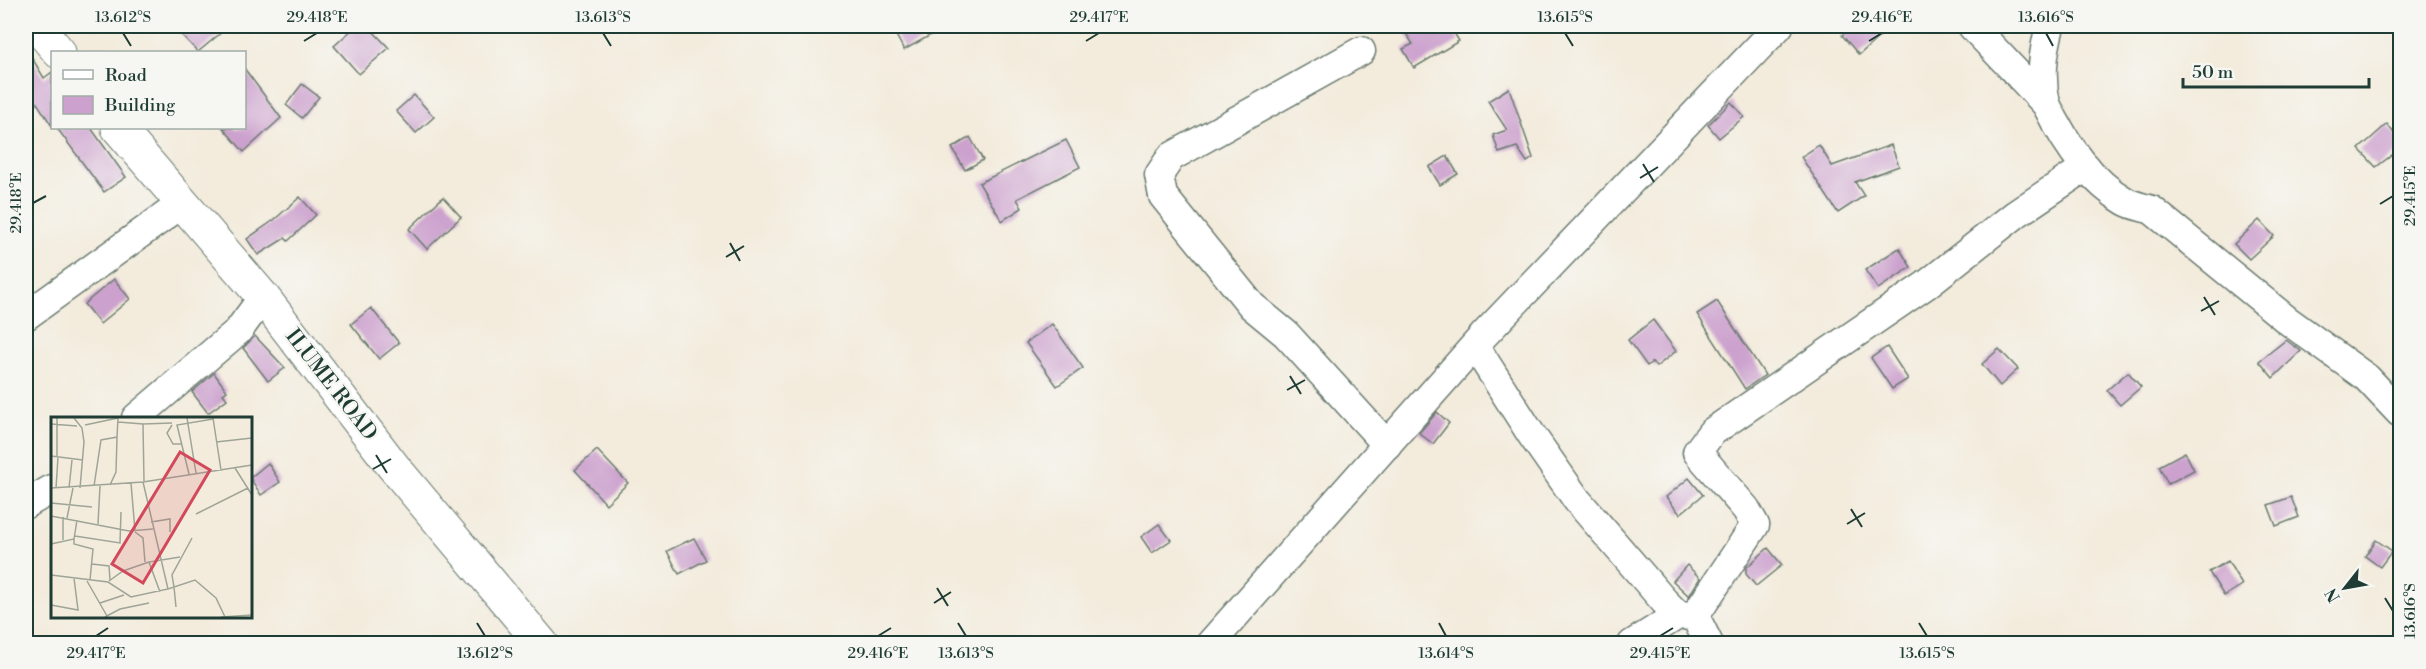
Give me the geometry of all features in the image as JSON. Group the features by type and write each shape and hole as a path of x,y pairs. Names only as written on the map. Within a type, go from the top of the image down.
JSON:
{"street":[{"path":"37,26 58,51"},
{"path":"1209,644 1475,346 1779,26"},
{"path":"1972,26 2046,104"},
{"path":"2050,26 2043,57 2041,81 2046,104 2059,131 2086,167 2126,202 2152,210 2287,320 2367,378 2400,413"},
{"path":"1361,51 1171,157 1159,175 1163,196 1252,306 1286,334 1387,446"},
{"name":"ILUME ROAD","path":"119,129 262,297 393,466 542,644"},
{"path":"1632,644 1687,616 1755,525 1746,509 1697,452 1712,432 1926,285 2016,214 2086,167"},
{"path":"26,316 183,203"},
{"path":"137,417 237,331 262,297"},
{"path":"1475,346 1531,434 1577,500 1664,601 1687,616 1709,644"},
{"path":"26,504 51,490"}],"building":[{"path":"173,26 229,26 199,51"},
{"path":"356,26 368,26 389,48 359,74 334,46"},
{"path":"891,26 947,26 904,50"},
{"path":"1401,26 1450,26 1459,41 1414,68 1403,49 1413,44"},
{"path":"1853,26 1891,26 1859,55 1842,35"},
{"path":"26,48 44,78 51,73 51,124 26,86"},
{"path":"246,71 281,118 244,152 224,129 246,129"},
{"path":"302,84 319,97 302,118 286,105"},
{"path":"1509,88 1533,158 1527,162 1517,147 1499,153 1493,135 1507,130 1488,101"},
{"path":"414,95 434,117 416,133 396,111"},
{"path":"1731,102 1744,117 1719,138 1708,125"},
{"path":"2387,124 2400,141 2400,149 2376,167 2359,149"},
{"path":"58,129 92,129 126,177 104,192"},
{"path":"970,137 983,160 965,170 952,148"},
{"path":"1066,140 1080,167 1017,199 1022,208 1002,221 979,183"},
{"path":"1819,145 1832,166 1891,145 1899,166 1855,182 1864,196 1838,213 1801,157"},
{"path":"1447,156 1458,174 1440,185 1429,167"},
{"path":"300,197 316,215 288,241 285,238 258,255 247,239 274,220"},
{"path":"443,197 461,217 427,249 409,229"},
{"path":"2259,220 2274,236 2249,259 2234,244"},
{"path":"1899,248 1911,267 1878,289 1865,270"},
{"path":"114,279 130,299 100,324 84,304"},
{"path":"1717,301 1765,375 1745,389 1697,314"},
{"path":"371,308 399,343 379,359 351,324"},
{"path":"1653,320 1676,351 1656,367 1652,362 1647,366 1628,340"},
{"path":"1052,324 1083,368 1057,386 1026,343"},
{"path":"255,336 285,368 268,381 243,348"},
{"path":"2286,340 2301,351 2273,378 2259,361"},
{"path":"1887,347 1908,379 1892,389 1871,358"},
{"path":"1999,349 2018,369 2000,386 1982,364"},
{"path":"2128,372 2141,387 2120,405 2107,390"},
{"path":"214,373 227,391 223,394 227,399 208,413 192,392"},
{"path":"1437,412 1449,423 1433,444 1419,433"},
{"path":"597,450 628,483 606,504 575,470"},
{"path":"2185,452 2194,470 2168,484 2159,466"},
{"path":"268,463 280,482 261,495 252,481 252,476"},
{"path":"1689,478 1703,495 1680,514 1666,497"},
{"path":"2291,497 2299,517 2276,526 2268,505"},
{"path":"1159,524 1171,540 1152,553 1141,537"},
{"path":"694,538 706,560 679,574 667,551"},
{"path":"2376,540 2392,551 2380,567 2365,556"},
{"path":"1768,548 1782,565 1756,586 1746,574 1746,568"},
{"path":"2228,561 2242,585 2224,596 2209,572"},
{"path":"1687,565 1700,578 1689,596 1673,581"}]}
